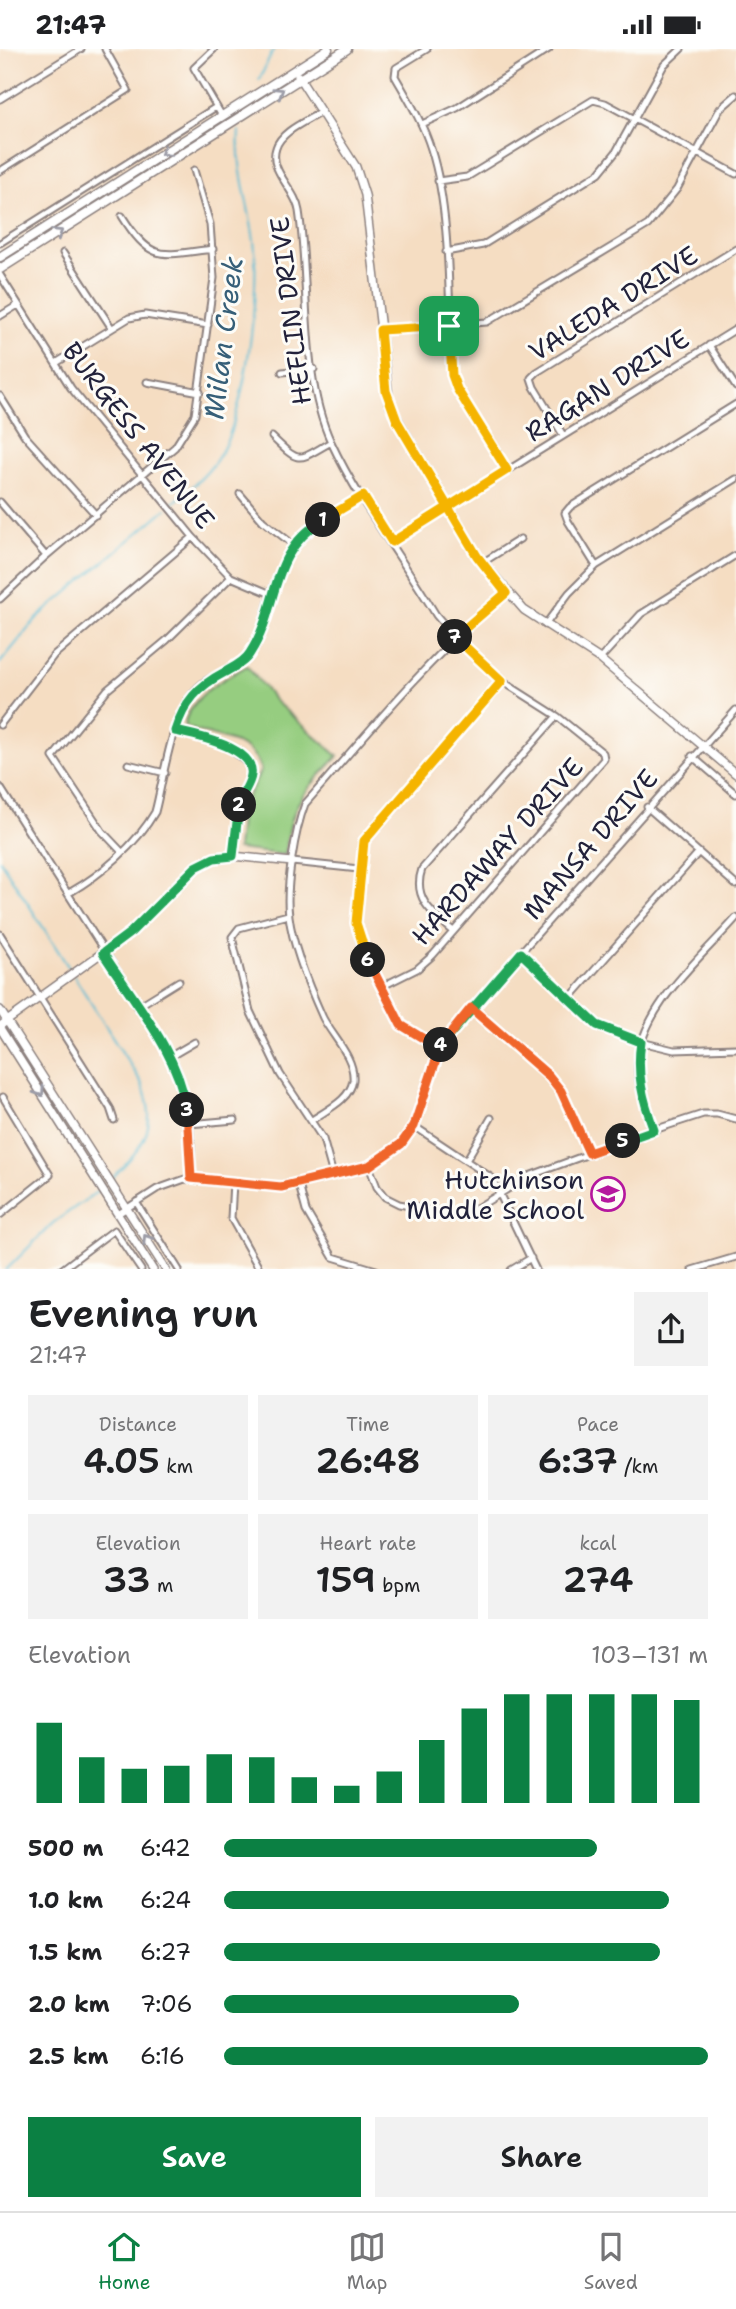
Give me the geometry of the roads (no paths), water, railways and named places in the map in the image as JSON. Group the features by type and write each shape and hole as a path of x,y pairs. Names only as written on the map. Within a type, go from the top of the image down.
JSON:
{"main road":[{"path":"0,257 328,49"},
{"path":"0,272 347,49"}],"street":[{"path":"0,99 81,49"},
{"path":"0,171 128,90 105,49"},
{"path":"214,49 194,68 228,125"},
{"path":"427,49 396,68 394,76 422,124 438,181 446,252 452,375 457,389 507,470"},
{"path":"422,124 457,108 549,49"},
{"path":"446,252 483,245 599,173 616,152 664,65 681,49"},
{"path":"294,70 356,167 365,195 390,406 482,563 506,593 545,625 600,659 736,774"},
{"path":"380,330 487,322 648,225 677,189 720,109 736,95"},
{"path":"438,181 467,177 593,100 606,103 736,174"},
{"path":"0,243 216,107"},
{"name":"HEFLIN DRIVE","path":"321,113 284,136 276,146 274,157 277,169 299,209 314,369 320,409 331,442 436,615 454,636 502,681 557,716 603,753 604,759"},
{"path":"0,598 144,475 175,447 188,431 200,392 214,278 213,249 204,199 194,170"},
{"path":"122,216 137,240 158,254 213,249"},
{"name":"VALEDA DRIVE","path":"563,435 534,387 531,379 537,372 736,249"},
{"path":"63,253 111,327"},
{"name":"BURGESS AVENUE","path":"0,272 18,305 84,405 193,537 230,577 271,594"},
{"path":"0,316 18,305"},
{"path":"56,363 111,327 145,315 208,324"},
{"name":"RAGAN DRIVE","path":"392,542 736,328"},
{"path":"709,345 736,387"},
{"path":"282,372 314,369"},
{"path":"147,381 200,392"},
{"path":"0,396 25,436 96,515"},
{"path":"596,566 568,521 565,513 570,507 736,404"},
{"path":"272,437 294,458 302,459 331,442"},
{"path":"545,625 569,593 596,566 736,479"},
{"path":"240,494 263,521 295,546"},
{"path":"69,893 99,876 149,824 155,812 181,712 202,684 249,656 260,635 280,570 295,546 312,527 363,496"},
{"path":"0,502 46,556"},
{"path":"0,725 54,655 193,537"},
{"path":"482,563 520,539"},
{"path":"600,659 641,614 736,555"},
{"path":"121,851 102,831 53,757 107,690 167,640 230,577"},
{"path":"312,1120 345,1097 351,1088 353,1070 324,1018 302,966 288,915 298,821 305,804 454,636 506,593"},
{"path":"439,1048 401,1025 361,945 356,923 359,869 364,841 369,832 502,681"},
{"name":"MANSA DRIVE","path":"118,1214 167,1185 191,1178 281,1187 299,1185 369,1166 401,1144 414,1126 439,1048 701,745 736,710"},
{"path":"453,931 423,902 418,890 422,869 557,716"},
{"path":"175,731 226,744 251,766 251,775 240,799 233,856"},
{"path":"692,756 736,794"},
{"name":"HARDAWAY DRIVE","path":"381,986 417,969 433,955 604,759"},
{"path":"128,764 165,773"},
{"path":"0,787 69,893 137,1007 171,1056 182,1081 189,1124 191,1178"},
{"path":"647,807 736,885"},
{"path":"569,999 698,853"},
{"path":"2,1025 131,932 196,867 214,858 233,856 359,869"},
{"path":"288,915 239,928 232,936 250,1011 280,1074 323,1139 333,1175"},
{"path":"654,1130 640,1083 638,1064 641,1042 649,1018 736,918"},
{"path":"0,934 110,1108 114,1120"},
{"path":"521,953 597,1025 674,1051 736,1048"},
{"path":"137,1007 179,981"},
{"path":"471,1008 549,1076 561,1091 589,1153"},
{"path":"0,1010 2,1025 153,1269"},
{"path":"2,1025 110,1181 166,1269"},
{"path":"171,1056 195,1042"},
{"path":"0,1214 51,1175 3,1097"},
{"path":"369,1166 377,1187 385,1197 399,1204 454,1215 470,1212 528,1176 654,1130 703,1114 736,1119"},
{"path":"467,1159 491,1118"},
{"path":"189,1124 235,1120"},
{"path":"414,1126 492,1178 502,1193 536,1269"},
{"path":"233,1182 231,1218 260,1269"},
{"path":"299,1185 306,1211 333,1257 376,1269"},
{"path":"136,1202 179,1269"},
{"path":"62,1269 114,1230 141,1269"},
{"path":"692,1269 736,1257"},
{"path":"511,1269 531,1258"}],"waterway":[{"name":"Milan Creek","path":"259,80 274,49"},
{"name":"Milan Creek","path":"171,505 203,476 219,456 229,437 244,383 253,320 255,263 254,241 239,159 239,131"},
{"name":"Milan Creek","path":"0,663 37,618 166,509"},
{"name":"Milan Creek","path":"0,860 71,971"},
{"name":"Milan Creek","path":"74,976 141,1082 147,1098 149,1113 145,1136 139,1147 110,1180"},
{"name":"Milan Creek","path":"7,1269 53,1223 98,1191"}],"place":[{"name":"Hutchinson Middle School","path":"608,1194"}]}
